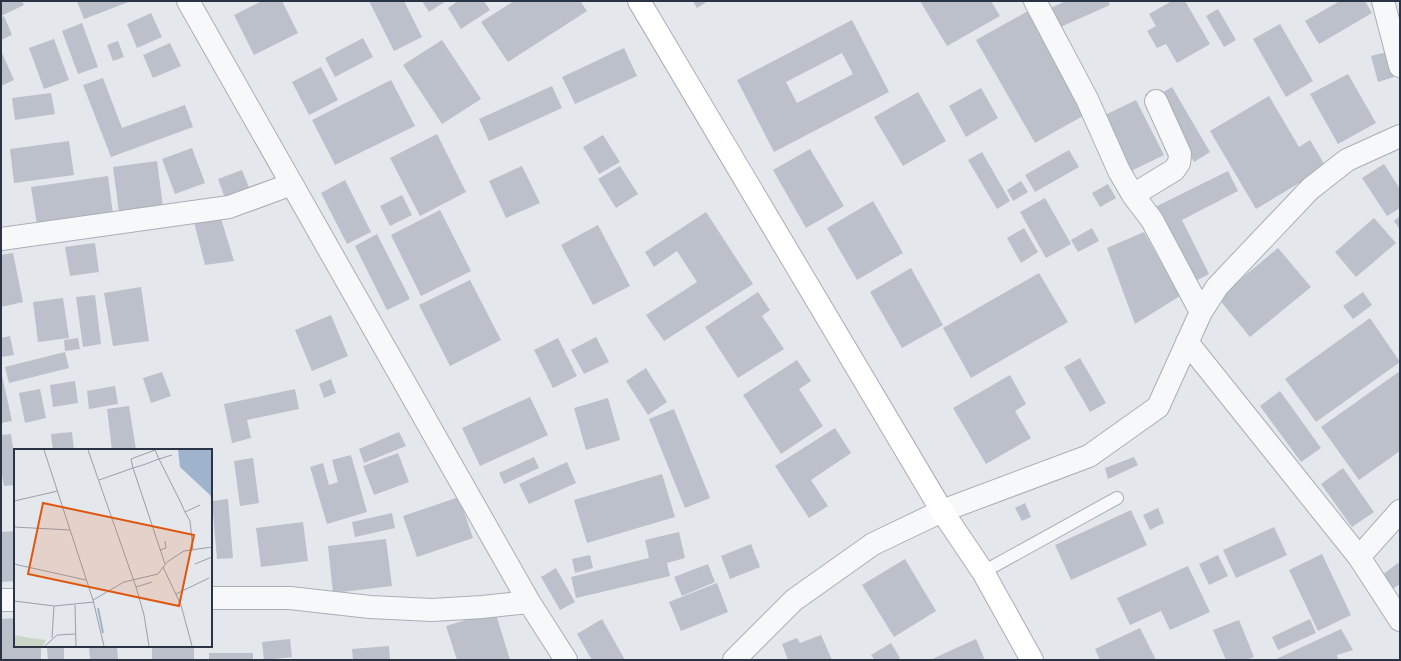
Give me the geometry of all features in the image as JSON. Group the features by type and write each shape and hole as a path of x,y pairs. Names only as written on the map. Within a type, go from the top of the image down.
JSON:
{"street":[{"path":"188,1 529,602 566,660"},
{"path":"639,1 942,511 983,572 1032,660"},
{"path":"1035,1 1087,99 1119,171 1133,195 1152,220 1201,312"},
{"path":"1383,1 1400,66"},
{"path":"1133,195 1174,170 1179,163 1180,154 1156,101"},
{"path":"734,660 794,600 873,544 942,511 1089,456 1158,406 1201,312 1217,287 1310,189 1347,160 1400,136"},
{"path":"1,239 229,207 292,184"},
{"path":"1187,342 1358,556 1400,620"},
{"path":"1358,556 1400,511"},
{"path":"212,598 290,598 370,607 432,610 529,602"},
{"path":"1,600 14,600"}],"lane":[{"path":"983,572 1117,498"}],"building":[{"path":"1,1 22,1 24,5 1,16"},
{"path":"77,1 131,1 84,19"},
{"path":"262,1 282,1 298,33 254,55 234,15"},
{"path":"369,1 404,1 422,37 394,51"},
{"path":"422,1 446,1 429,12"},
{"path":"458,1 484,1 490,10 461,29 448,8"},
{"path":"514,1 580,1 587,11 508,62 481,22"},
{"path":"693,1 708,1 697,8"},
{"path":"920,1 991,1 1000,16 947,46"},
{"path":"1066,1 1108,1 1110,5 1056,29 1046,10"},
{"path":"1172,1 1185,1 1210,44 1177,63 1166,44 1157,48 1147,31 1156,26 1149,14"},
{"path":"1340,1 1365,1 1372,13 1319,44 1305,21"},
{"path":"1218,9 1236,40 1224,47 1206,16"},
{"path":"1028,11 1088,113 1035,143 976,40"},
{"path":"151,13 162,37 137,48 127,24"},
{"path":"4,16 12,35 1,40 1,18"},
{"path":"852,20 889,92 774,152 737,80","holes":["842,53 853,74 797,103 786,82"]},
{"path":"82,23 98,67 78,74 62,31"},
{"path":"1280,24 1313,81 1286,97 1253,39"},
{"path":"363,38 373,57 335,77 325,58"},
{"path":"54,39 69,80 44,89 29,48"},
{"path":"442,40 481,99 442,124 403,65"},
{"path":"118,41 124,57 113,61 107,45"},
{"path":"170,43 181,66 153,78 143,55"},
{"path":"624,48 637,76 575,104 562,77"},
{"path":"1,51 14,80 1,86"},
{"path":"1387,52 1394,77 1378,82 1371,56"},
{"path":"321,67 338,100 309,115 292,82"},
{"path":"1348,74 1376,123 1338,144 1310,94"},
{"path":"103,78 122,128 185,105 193,127 111,157 83,85"},
{"path":"391,80 415,126 335,165 312,120"},
{"path":"552,86 562,108 489,141 479,119"},
{"path":"1172,87 1210,152 1194,162 1156,96"},
{"path":"981,88 998,118 966,137 949,106"},
{"path":"918,92 946,141 903,166 874,117"},
{"path":"51,93 55,114 15,120 12,98"},
{"path":"1269,96 1299,147 1310,140 1326,167 1256,209 1210,131"},
{"path":"1136,100 1164,155 1131,171 1103,116"},
{"path":"437,134 466,192 420,216 390,158"},
{"path":"603,135 620,162 599,174 583,147"},
{"path":"69,141 74,175 14,183 10,149"},
{"path":"192,148 205,183 175,194 162,159"},
{"path":"810,149 844,206 806,228 773,170"},
{"path":"1069,150 1079,167 1035,192 1025,175"},
{"path":"982,152 1010,201 997,209 968,160"},
{"path":"157,161 163,207 119,213 113,167"},
{"path":"1384,164 1400,189 1400,208 1387,216 1362,178"},
{"path":"522,166 540,203 506,218 489,181"},
{"path":"620,166 638,194 616,208 598,179"},
{"path":"242,170 250,190 225,198 218,179"},
{"path":"1228,171 1238,191 1182,220 1209,274 1190,284 1151,209"},
{"path":"108,176 113,214 37,225 31,187"},
{"path":"345,180 371,232 347,244 321,193"},
{"path":"1021,181 1028,192 1013,201 1007,190"},
{"path":"1108,184 1116,198 1100,207 1092,193"},
{"path":"402,195 412,215 390,226 380,206"},
{"path":"1045,198 1071,244 1046,258 1020,212"},
{"path":"873,201 903,253 857,280 827,228"},
{"path":"440,210 471,271 421,296 391,235"},
{"path":"706,212 753,284 664,341 646,315 697,282 677,251 654,267 645,252"},
{"path":"220,215 234,261 205,265 194,222"},
{"path":"1400,216 1400,230 1394,221"},
{"path":"1374,218 1396,243 1356,277 1335,252"},
{"path":"598,225 630,286 593,305 561,245"},
{"path":"1024,228 1038,252 1021,263 1007,238"},
{"path":"1092,228 1099,241 1078,252 1071,240"},
{"path":"1144,232 1180,296 1135,324 1107,248"},
{"path":"377,234 410,299 387,310 355,246"},
{"path":"95,243 99,272 70,276 65,247"},
{"path":"1278,248 1311,287 1250,337 1218,298"},
{"path":"13,253 23,302 1,307 1,255"},
{"path":"911,268 943,325 902,348 870,292"},
{"path":"1039,273 1068,322 971,378 943,328"},
{"path":"470,280 501,340 450,366 419,305"},
{"path":"141,287 149,341 113,346 104,293"},
{"path":"758,292 770,310 762,316 784,349 738,378 705,327"},
{"path":"1363,292 1372,305 1353,319 1343,306"},
{"path":"95,295 101,344 83,347 76,297"},
{"path":"63,298 69,338 38,342 33,302"},
{"path":"331,315 348,356 312,371 295,330"},
{"path":"1370,318 1400,362 1316,422 1285,379"},
{"path":"10,336 14,355 1,357 1,338"},
{"path":"596,337 609,362 584,374 571,350"},
{"path":"78,338 80,349 65,351 64,340"},
{"path":"558,338 577,376 553,388 534,350"},
{"path":"65,352 69,368 9,383 5,367"},
{"path":"1080,358 1106,403 1090,412 1064,367"},
{"path":"797,360 811,381 799,389 823,426 781,454 743,395"},
{"path":"646,368 667,402 648,415 626,381"},
{"path":"1,371 12,421 1,423"},
{"path":"1400,371 1400,451 1359,480 1321,427"},
{"path":"162,372 171,396 151,403 143,378"},
{"path":"1010,375 1026,404 1015,411 1031,438 986,464 953,408"},
{"path":"331,379 336,393 324,398 319,384"},
{"path":"75,381 78,403 53,407 50,385"},
{"path":"115,386 118,404 89,409 87,391"},
{"path":"40,389 46,418 25,423 19,393"},
{"path":"295,389 299,409 247,420 251,438 232,443 224,404"},
{"path":"1280,391 1321,448 1301,462 1260,406"},
{"path":"530,397 548,435 480,466 462,428"},
{"path":"608,398 620,440 586,450 574,408"},
{"path":"129,406 136,449 112,449 107,409"},
{"path":"674,409 710,498 685,508 649,419"},
{"path":"835,428 851,453 811,480 828,506 809,518 775,466"},
{"path":"72,432 74,449 53,449 51,434"},
{"path":"399,432 406,446 364,463 359,449"},
{"path":"11,434 14,454 14,485 4,486 1,469 1,435"},
{"path":"398,453 409,482 374,495 363,466"},
{"path":"351,455 367,512 327,524 310,467 323,463 329,485 338,482 332,460"},
{"path":"534,457 539,468 504,484 499,473"},
{"path":"1134,457 1138,465 1108,479 1105,468"},
{"path":"253,458 259,503 240,506 234,461"},
{"path":"567,462 576,483 529,504 519,484"},
{"path":"1343,468 1374,512 1352,527 1321,484"},
{"path":"662,474 675,517 587,543 574,500"},
{"path":"459,497 473,538 417,557 403,516"},
{"path":"228,499 233,558 217,559 212,501"},
{"path":"1025,503 1031,517 1022,521 1015,508"},
{"path":"1158,508 1164,523 1150,530 1143,515"},
{"path":"1131,510 1147,545 1071,580 1055,545"},
{"path":"392,513 395,528 355,537 352,522"},
{"path":"303,522 308,561 261,567 256,528"},
{"path":"1274,527 1287,555 1236,578 1223,550"},
{"path":"14,531 14,581 1,582 1,532"},
{"path":"679,532 685,558 667,563 670,576 576,598 571,577 649,558 645,540"},
{"path":"386,539 392,586 333,593 328,546"},
{"path":"751,544 760,567 730,579 721,556"},
{"path":"1322,554 1351,615 1318,631 1289,570"},
{"path":"590,555 593,568 575,573 572,559"},
{"path":"1218,555 1228,576 1209,585 1199,564"},
{"path":"905,559 936,611 894,637 862,585"},
{"path":"1398,563 1400,566 1400,584 1392,589 1382,575"},
{"path":"708,564 715,582 682,596 674,577"},
{"path":"1188,566 1210,612 1170,630 1161,611 1130,625 1117,598"},
{"path":"556,568 575,602 560,610 541,577"},
{"path":"717,583 728,612 681,631 669,602"},
{"path":"495,611 510,660 457,660 446,626"},
{"path":"14,618 14,647 41,647 41,660 1,660 1,619"},
{"path":"602,619 625,660 592,660 577,634"},
{"path":"1310,619 1316,633 1278,650 1272,637"},
{"path":"1239,620 1254,657 1246,660 1226,660 1213,630"},
{"path":"1140,628 1156,660 1100,660 1095,649"},
{"path":"1341,629 1353,650 1337,655 1338,660 1274,660"},
{"path":"821,635 832,660 788,660 782,644 797,638 800,643"},
{"path":"290,639 292,657 264,660 262,642"},
{"path":"976,639 985,660 930,660"},
{"path":"891,643 900,658 897,660 875,660 871,655"},
{"path":"389,646 390,660 353,660 352,649"},
{"path":"64,647 64,660 48,660 47,648"},
{"path":"89,647 117,647 118,660 90,660"},
{"path":"152,647 194,647 194,660 152,660"},
{"path":"209,653 253,653 253,660 209,660"}]}
